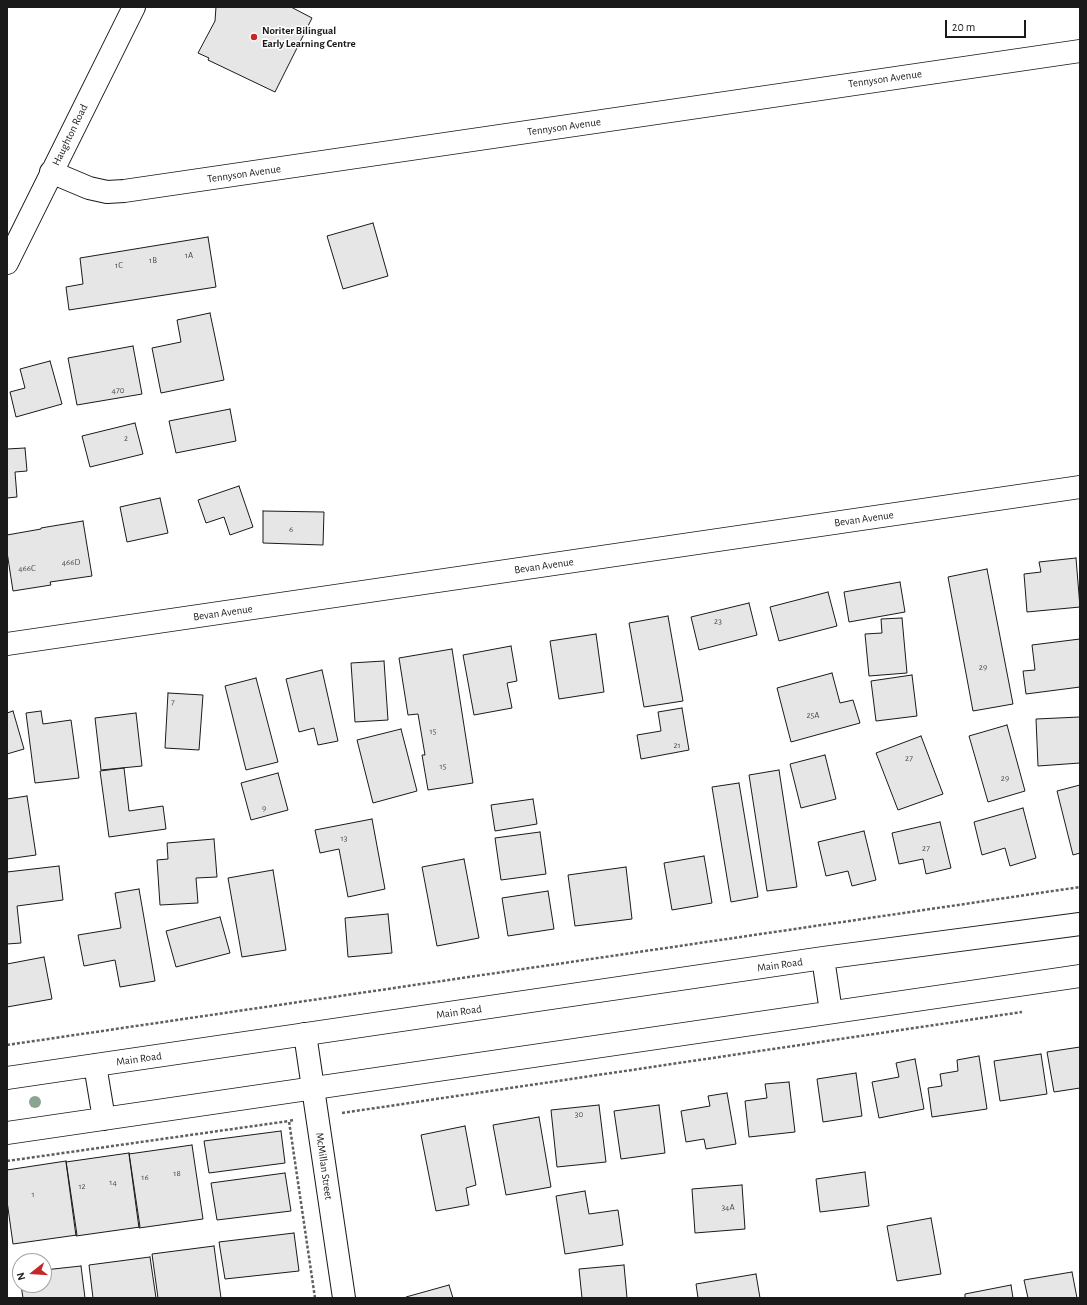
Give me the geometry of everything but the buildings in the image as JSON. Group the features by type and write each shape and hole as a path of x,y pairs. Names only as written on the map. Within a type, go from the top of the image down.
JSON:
{"street":[{"name":"Haughton Road","path":"7,262 134,7"},
{"name":"Tennyson Avenue","path":"51,172 89,188 107,192 124,191 1080,51"},
{"name":"Bevan Avenue","path":"7,644 1080,487"},
{"name":"Main Road","path":"7,1078 823,958 1080,924"},
{"path":"823,958 831,1012"},
{"path":"7,1134 1080,976"},
{"name":"McMillan Street","path":"305,1034 344,1298"},
{"path":"95,1065 104,1119"}],"path":[{"path":"7,1045 1080,887"},
{"path":"342,1113 1025,1011"},
{"path":"7,1161 289,1121"}],"place":[{"name":"Noriter Bilingual Early Learning Centre","path":"254,37"}]}
